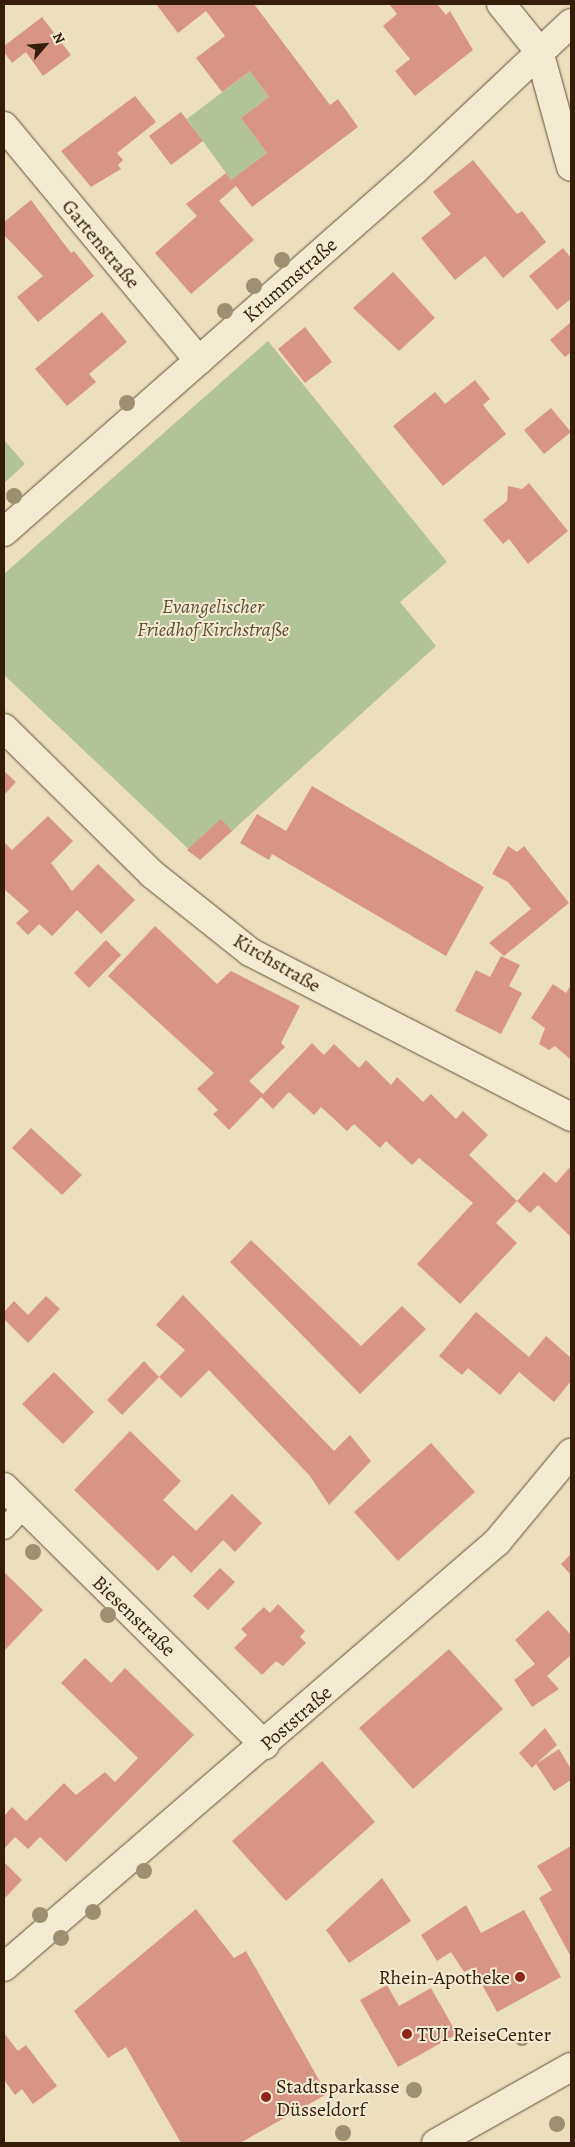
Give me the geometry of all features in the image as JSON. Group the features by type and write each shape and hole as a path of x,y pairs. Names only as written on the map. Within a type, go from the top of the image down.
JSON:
{"street":[{"path":"501,4 539,51 571,167"},
{"name":"Krummstraße","path":"4,532 415,170 539,51 571,24"},
{"name":"Gartenstraße","path":"4,126 198,361"},
{"name":"Kirchstraße","path":"4,728 152,874 250,952 571,1117"},
{"name":"Poststraße","path":"4,1967 265,1745 497,1542 571,1453"},
{"name":"Biesenstraße","path":"4,1487 265,1745"},
{"path":"436,2143 571,2067"}],"lane":[{"path":"4,1528 23,1507"}],"green space":[{"path":"250,71 269,97 241,118 267,153 231,180 187,119"},
{"name":"Evangelischer Friedhof Kirchstraße","path":"268,341 447,562 400,602 436,646 200,860 4,675 4,574"},
{"path":"4,440 25,464 4,483"}],"building":[{"path":"156,4 254,4 330,105 338,99 358,127 252,207 236,186 219,201 254,240 191,294 155,253 197,216 186,204 226,173 231,180 267,153 241,118 269,97 250,71 222,92 196,58 225,36 206,11 178,33"},
{"path":"389,4 437,4 446,15 450,11 473,50 415,96 395,71 410,59 383,26 397,14"},
{"path":"42,17 71,55 43,76 26,52 12,63 4,52 4,46"},
{"path":"135,96 156,122 117,153 123,160 118,165 121,169 91,187 61,151"},
{"path":"181,112 203,141 171,165 149,136"},
{"path":"473,160 517,214 522,211 546,242 503,278 485,256 455,280 421,238 451,214 433,192"},
{"path":"31,200 71,253 74,251 94,276 38,322 17,297 43,276 4,235 4,222"},
{"path":"563,248 571,258 571,299 557,310 529,276"},
{"path":"393,272 435,318 399,351 353,308"},
{"path":"102,312 127,342 89,374 96,382 67,406 35,369"},
{"path":"571,322 571,352 565,357 550,340"},
{"path":"305,327 332,362 305,383 278,349"},
{"path":"475,380 490,399 483,405 506,434 443,486 393,426 435,392 445,404"},
{"path":"551,408 571,432 544,454 524,430"},
{"path":"529,483 568,531 528,564 509,539 503,544 483,520 507,501 508,486 522,489"},
{"path":"4,771 16,782 4,795"},
{"path":"312,786 484,887 446,956 272,854 269,860 240,843 257,814 286,831"},
{"path":"48,816 73,841 51,863 72,891 98,864 135,900 101,934 77,910 52,936 39,924 28,935 16,923 29,911 4,889 4,842 12,850"},
{"path":"221,819 232,831 200,860 187,850"},
{"path":"508,846 517,852 524,846 569,903 504,956 489,943 531,909 508,882 492,874"},
{"path":"155,926 217,984 231,971 300,1006 281,1043 285,1047 249,1081 263,1094 312,1043 324,1055 334,1044 359,1068 366,1060 391,1085 397,1077 423,1102 431,1094 456,1119 463,1111 488,1135 469,1155 517,1201 496,1223 517,1243 460,1304 417,1264 473,1203 419,1158 412,1165 386,1141 380,1148 354,1124 347,1131 321,1107 314,1115 289,1092 273,1109 261,1097 229,1130 213,1114 218,1110 197,1089 214,1073 108,976"},
{"path":"106,940 121,955 89,988 74,973"},
{"path":"501,956 520,965 509,986 522,993 501,1034 455,1011 476,970 490,977"},
{"path":"553,984 566,993 571,985 571,1060 555,1046 549,1050 539,1044 545,1028 531,1018"},
{"path":"31,1128 82,1175 62,1195 12,1148"},
{"path":"571,1166 571,1237 538,1205 530,1213 517,1201 544,1172 556,1183"},
{"path":"251,1240 361,1346 402,1306 426,1329 360,1394 230,1262"},
{"path":"183,1295 334,1451 350,1435 371,1461 329,1505 310,1476 209,1370 181,1398 159,1377 185,1350 156,1325"},
{"path":"46,1296 60,1309 28,1343 4,1319 4,1312 14,1301 28,1315"},
{"path":"476,1312 529,1357 546,1336 571,1358 571,1381 554,1402 519,1372 500,1395 468,1368 462,1375 439,1356"},
{"path":"144,1361 159,1377 122,1415 107,1400"},
{"path":"54,1372 94,1412 63,1444 22,1404"},
{"path":"130,1431 181,1481 163,1500 196,1531 232,1494 262,1523 235,1552 223,1540 191,1573 173,1555 158,1571 74,1490"},
{"path":"431,1443 475,1492 398,1561 354,1512"},
{"path":"571,1554 571,1575 561,1564"},
{"path":"220,1568 235,1582 208,1610 193,1596"},
{"path":"4,1572 43,1610 4,1651"},
{"path":"278,1604 305,1631 300,1637 306,1643 283,1666 276,1661 262,1675 234,1648 247,1635 241,1629 264,1607 270,1613"},
{"path":"548,1610 571,1635 571,1655 547,1676 559,1689 532,1707 514,1680 535,1664 515,1640"},
{"path":"449,1649 503,1709 413,1789 359,1728"},
{"path":"85,1658 111,1683 125,1668 194,1735 66,1862 40,1837 28,1849 15,1837 4,1849 4,1816 12,1807 26,1821 64,1783 76,1795 105,1772 115,1782 138,1758 61,1683"},
{"path":"545,1728 557,1745 532,1768 519,1753"},
{"path":"559,1749 571,1769 571,1780 554,1791 536,1764"},
{"path":"322,1761 375,1822 286,1901 232,1841"},
{"path":"571,1846 571,1957 539,1898 552,1890 537,1866"},
{"path":"4,1862 22,1880 4,1899"},
{"path":"382,1878 411,1921 349,1963 326,1930"},
{"path":"466,1905 481,1933 524,1910 561,1977 497,2012 473,1968 464,1972 451,1952 437,1961 421,1935"},
{"path":"196,1909 234,1958 246,1951 327,2094 240,2143 181,2143 126,2047 108,2058 74,2011"},
{"path":"387,1985 399,2006 431,1988 457,2034 398,2067 360,2000"},
{"path":"4,2033 18,2051 26,2045 57,2086 33,2104 22,2089 15,2095 4,2080"}],"place":[{"name":"Rhein-Apotheke","path":"520,1977"},
{"name":"TUI ReiseCenter","path":"407,2034"},
{"name":"Stadtsparkasse Düsseldorf","path":"266,2097"}]}
